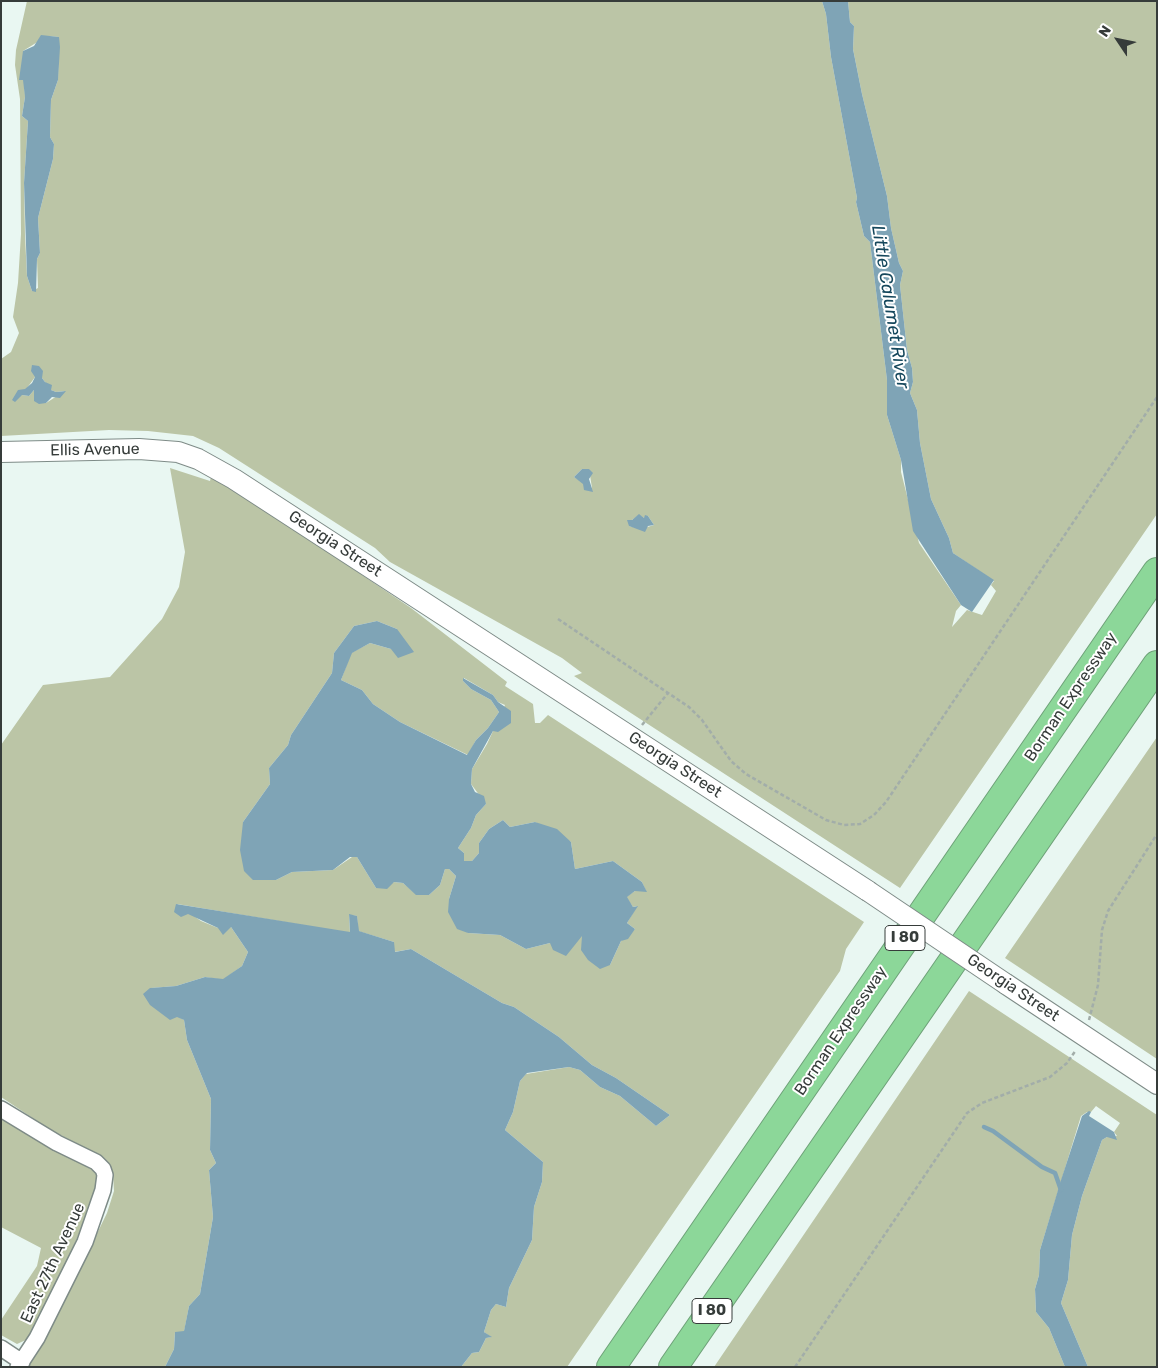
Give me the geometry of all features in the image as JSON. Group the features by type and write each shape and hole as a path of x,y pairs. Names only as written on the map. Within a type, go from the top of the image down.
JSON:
{"highway":[{"name":"Borman Expressway","path":"611,1367 1157,572"},
{"name":"I 80","path":"673,1367 1157,665"},
{"path":"696,1367 722,1327 750,1256"},
{"path":"596,1367 653,1305"}],"street":[{"name":"Ellis Avenue","path":"1,452 139,449 188,454"},
{"name":"Georgia Street","path":"188,454 234,479 633,738 868,891 1157,1084"},
{"name":"East 27th Avenue","path":"1,1109 57,1143 96,1162 103,1169 103,1190 85,1242 37,1338 20,1364"},
{"path":"1,1348 20,1364"}],"path":[{"path":"558,619 695,713 731,761 752,778 811,813 836,824 852,826 867,821 886,802 1157,397"},
{"path":"633,738 650,712 668,693"},
{"path":"1090,1018 1098,985 1102,930 1108,911 1157,834"},
{"path":"795,1367 951,1133 967,1113 982,1103 1035,1084 1058,1071"}],"green space":[{"path":"27,1 822,1 826,14 831,57 857,198 856,202 864,236 870,242 887,380 887,415 901,460 901,472 919,543 961,605 956,611 952,627 967,610 982,615 996,591 991,585 994,581 953,553 949,538 931,499 920,443 917,410 910,393 913,382 912,368 907,350 900,285 903,271 899,263 891,228 887,196 862,94 853,49 854,26 850,22 848,1 1157,1 1157,514 900,888 574,676 582,673 562,658 390,562 375,548 219,448 193,436 148,431 109,430 1,436 1,359 11,352 19,333 13,317 18,283 21,234 20,99 15,65 16,50","holes":["47,36 59,37 58,80 51,100 50,137 54,144 53,159 38,218 40,253 37,259 38,288 32,291 27,276 25,236 24,183 28,121 22,116 25,97 23,51","35,377 42,378 51,390 56,392 65,391 46,403 34,390 29,396 22,395","582,469 589,469 592,488 574,477","639,515 644,518 648,516 654,525 641,529 629,526 629,522"]},
{"path":"170,468 210,481 211,477 257,504 411,608 507,682 505,686 533,704 535,723 540,723 548,715 864,922 846,949 840,971 567,1367 461,1367 472,1353 479,1352 486,1338 491,1337 484,1332 491,1310 496,1304 506,1307 509,1288 532,1240 534,1207 542,1182 543,1162 505,1130 513,1112 520,1081 526,1074 569,1067 580,1070 600,1087 620,1096 656,1126 670,1115 616,1078 592,1065 559,1037 514,1007 502,1003 411,949 394,952 394,942 358,931 357,916 349,915 350,933 177,904 201,921 218,928 231,927 248,952 242,966 223,980 205,977 176,986 151,988 177,1016 184,1020 187,1040 211,1099 210,1150 216,1163 209,1170 213,1217 200,1294 189,1306 184,1332 175,1332 174,1349 165,1367 27,1367 65,1299 107,1213 114,1191 113,1174 107,1163 97,1154 49,1129 1,1097 1,745 43,685 110,677 162,619 179,587 185,552","holes":["377,621 397,629 391,649 370,643 351,653 341,680 362,690 373,704 400,722 468,755 476,740 488,728 499,712 491,700 471,689 463,681 464,678 493,695 498,702 505,705 487,744 472,769 471,784 486,804 476,815 471,828 458,848 464,853 463,861 472,861 479,853 479,843 489,829 503,820 510,827 535,822 571,842 575,869 613,861 642,882 646,891 635,891 626,897 633,907 637,906 627,923 635,929 621,941 610,965 582,935 526,949 500,935 468,933 449,899 456,876 449,869 445,869 440,885 429,895 416,894 403,883 394,882 376,888 357,857 352,857 333,870 292,872 276,880 243,822 270,784 269,768 288,745 291,735 332,673 334,653 354,626"]},
{"path":"1157,737 1157,1059 1005,958"},
{"path":"969,991 1157,1115 1157,1367 1088,1367 1061,1303 1068,1280 1072,1235 1082,1196 1102,1140 1107,1137 1117,1136 1114,1132 1120,1123 1096,1106 1091,1112 1081,1116 1040,1250 1039,1275 1035,1289 1036,1312 1049,1328 1065,1367 714,1367"},
{"path":"1,1116 94,1171 97,1176 92,1204 33,1333 28,1339 17,1344 1,1335 1,1320 37,1266 41,1248 1,1227"}],"water":[{"name":"Little Calumet River","path":"822,1 848,1 850,22 854,26 853,49 862,94 887,196 891,228 899,263 903,271 900,285 907,350 912,368 913,382 910,393 917,410 920,443 931,499 949,538 953,553 994,580 972,612 961,605 913,531 901,460 887,415 887,380 870,242 864,236 856,202 857,198 831,57 826,14"},
{"path":"41,35 59,37 60,47 58,80 51,100 50,137 54,144 53,159 38,218 40,253 37,259 36,292 32,291 27,276 24,183 28,121 22,116 25,97 23,80 19,80 23,51 34,46"},
{"path":"32,365 39,366 43,371 42,378 45,382 52,385 51,390 56,392 66,391 60,398 52,397 46,403 39,404 34,401 34,390 29,396 22,395 15,402 12,400 18,390 25,389 32,383 35,377 31,371"},
{"path":"582,469 589,469 593,473 589,479 593,492 584,490 583,484 574,477"},
{"path":"639,514 644,518 645,515 648,516 654,525 648,526 645,532 629,526 627,520 632,520"},
{"path":"377,621 397,629 414,652 398,658 391,649 370,643 352,653 341,680 362,690 373,704 400,722 467,755 476,740 488,728 499,712 491,700 471,689 463,681 463,678 493,695 498,702 511,711 511,723 498,732 493,731 472,769 471,784 475,792 484,796 486,804 476,815 471,828 458,848 464,853 464,861 472,861 479,853 479,843 489,829 503,820 510,827 535,822 557,829 571,842 575,869 613,861 642,882 647,892 635,891 627,897 633,907 638,906 627,923 635,929 628,939 621,941 610,965 600,969 588,960 581,950 582,936 566,956 553,950 550,943 526,949 500,935 468,933 457,929 448,912 449,899 456,876 449,869 445,869 440,885 429,895 416,895 403,883 394,882 387,889 376,888 357,857 350,857 333,870 292,872 276,880 253,880 244,871 240,850 243,822 270,784 269,768 288,745 291,735 332,673 334,653 354,626"},
{"path":"176,904 350,932 349,914 357,916 359,931 394,942 395,952 411,949 502,1003 514,1007 559,1037 592,1065 616,1078 670,1115 656,1126 620,1096 600,1087 580,1070 569,1067 527,1073 520,1081 513,1112 505,1130 543,1162 542,1182 534,1207 532,1240 509,1288 506,1307 496,1304 491,1310 484,1332 492,1337 486,1338 479,1352 472,1353 461,1367 165,1367 174,1349 175,1332 184,1331 189,1306 200,1294 213,1217 209,1170 216,1163 210,1150 211,1099 187,1040 184,1020 177,1017 170,1020 150,1005 143,994 150,988 176,986 205,977 223,979 242,966 248,952 231,927 223,935 218,928 188,914 181,917 174,912"},
{"path":"1089,1111 1091,1112 1089,1116 1114,1132 1117,1140 1107,1137 1102,1140 1082,1196 1072,1235 1068,1280 1061,1303 1088,1367 1065,1367 1049,1328 1036,1312 1035,1289 1039,1275 1040,1250 1061,1180 1082,1116"}],"waterway":[{"path":"984,1127 993,1131 1042,1167 1055,1173 1061,1190"}]}
